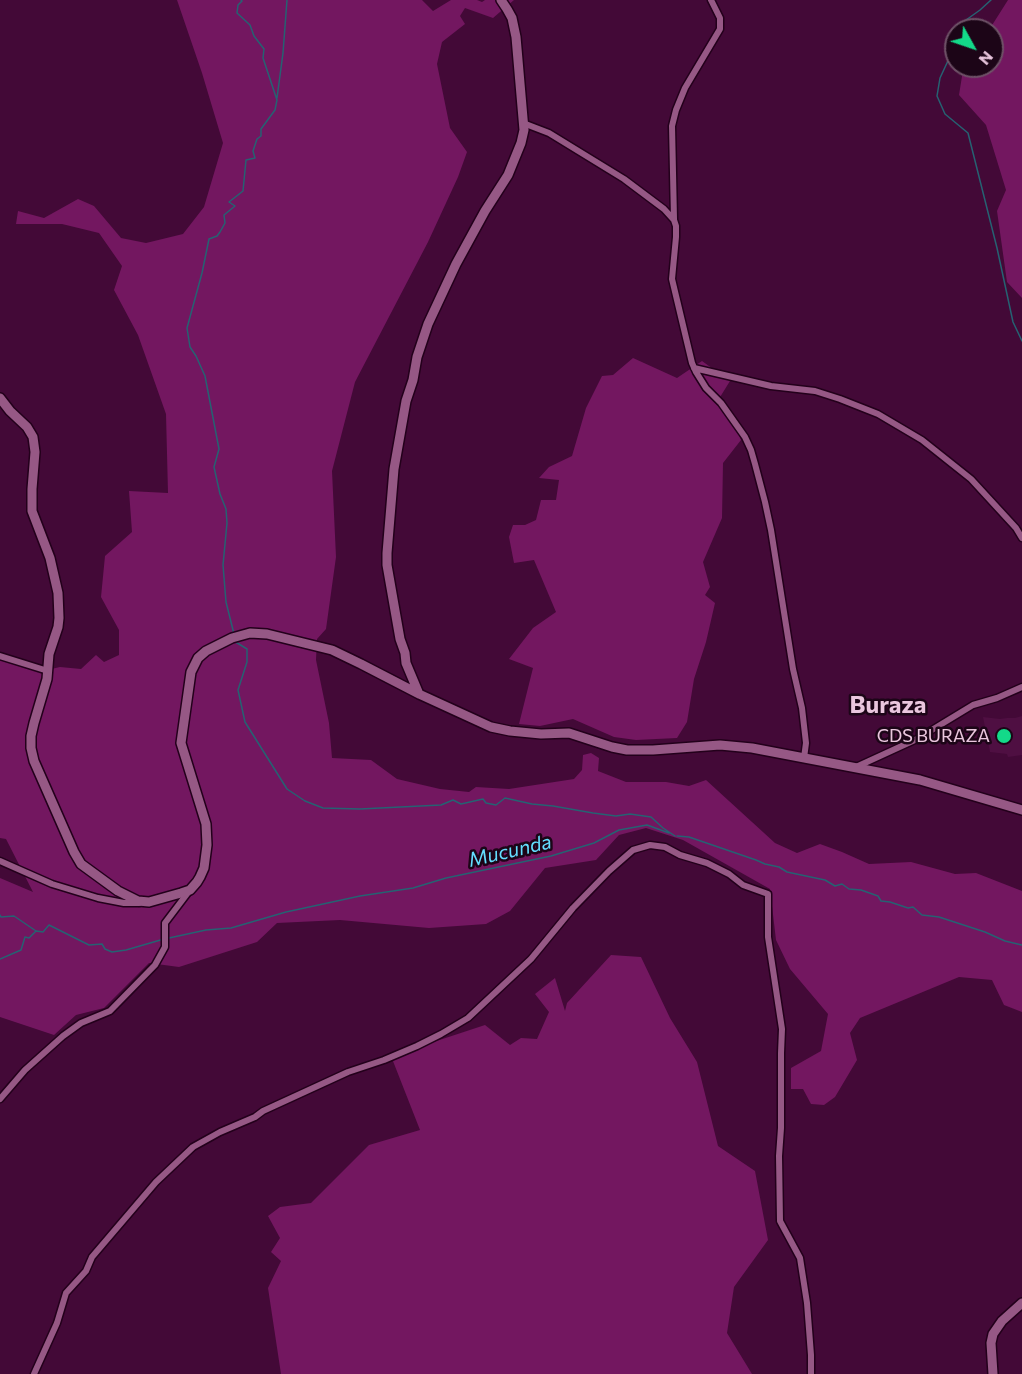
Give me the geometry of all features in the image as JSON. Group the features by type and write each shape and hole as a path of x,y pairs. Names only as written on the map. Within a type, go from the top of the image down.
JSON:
{"main road":[{"path":"419,694 406,663 400,639 387,565 397,449 406,401 428,324 456,264 511,168 521,143 524,130 516,37 512,18 501,0"},
{"path":"0,398 27,427 33,437 35,444 32,512 51,563 58,593 58,627 47,662 48,671 32,736 31,748 34,760 81,864 118,891 143,903 190,890 199,880 204,868 207,834 203,811 181,743 190,678 193,667 201,655 233,637 250,633 267,634 332,650 483,724 510,731 549,735 574,734 627,750 720,745 752,748 920,780 1022,810"},
{"path":"993,1374 991,1343 993,1334 1002,1321 1022,1303"}],"street":[{"path":"711,0 720,18 720,29 685,88 672,126 676,226 672,281 694,368 706,388 721,404 745,438 755,464 771,530 793,669 802,708 806,743 804,758"},
{"path":"523,123 549,133 624,179 664,209 674,220"},
{"path":"694,368 771,386 815,391 878,414 922,440 971,480 1016,528 1022,538"},
{"path":"0,656 48,671"},
{"path":"855,767 917,739 973,705 1022,687"},
{"path":"34,1374 57,1323 66,1293 86,1271 92,1257 156,1182 193,1147 263,1111 348,1072 417,1046 468,1018 531,959 573,908 609,871 633,850 650,845 665,847 680,855 707,863 729,874 743,885 768,894 768,937 782,1029 780,1221 800,1258 812,1355 811,1374"},
{"path":"0,861 52,884 98,898 124,903 143,903"},
{"path":"0,1099 33,1062 70,1030 113,1008 155,965 163,952 165,923 190,890"}],"shaded area":[{"path":"177,0 422,0 433,11 451,0 482,2 485,0 514,0 493,18 465,8 460,16 465,24 442,42 437,64 450,128 467,152 428,242 355,382 332,471 336,557 326,629 317,639 316,660 329,723 332,758 371,760 397,779 440,789 469,792 476,787 509,789 574,779 582,770 583,755 591,753 599,758 598,771 626,782 666,782 689,786 706,780 775,843 797,853 820,844 869,864 911,862 955,874 976,873 1022,891 1022,1012 1004,1005 992,980 959,977 860,1018 850,1033 857,1060 835,1097 824,1105 811,1104 803,1089 791,1089 791,1068 821,1051 828,1014 790,969 776,940 770,889 683,840 646,828 619,835 596,860 545,868 510,911 486,924 429,928 340,920 277,923 257,942 179,967 149,963 104,1008 76,1015 54,1035 0,1017 0,878 33,892 6,839 0,838 0,658 47,670 60,667 81,669 96,655 104,662 119,655 119,630 101,597 105,556 132,532 129,491 168,493 166,414 138,335 114,290 122,266 99,233 62,224 16,224 18,211 44,218 78,199 94,206 121,238 146,243 183,234 204,207 223,143"},
{"path":"1008,0 1022,0 1022,298 1007,282 997,211 1006,190 986,125 959,95 962,78 1004,78 1004,18 997,18"},
{"path":"633,358 677,378 702,361 730,381 717,402 737,430 741,440 723,463 722,518 703,562 710,587 705,595 715,603 694,679 687,722 677,738 636,740 614,737 573,719 540,726 519,724 533,668 509,659 533,628 556,612 534,560 514,563 509,537 513,525 525,525 536,520 541,500 556,500 559,480 539,478 549,467 572,456 586,408 602,376 613,375"},
{"name":"CDS BURAZA","path":"1022,716 1022,755 1008,757 1007,754 990,752 983,717 1000,719"},
{"path":"611,955 641,957 670,1018 697,1062 718,1146 755,1171 768,1240 734,1287 727,1333 752,1374 281,1374 268,1288 281,1261 271,1252 280,1238 268,1216 280,1207 311,1203 369,1145 420,1130 391,1056 485,1025 510,1045 521,1038 537,1039 549,1012 535,994 555,978 565,1011 567,1003"}],"waterway":[{"path":"234,634 226,602 223,565 226,509 214,467 219,449 205,376 190,347 187,328 209,239 217,236 225,223 224,215 235,206 229,202 243,191 246,160 255,158 253,151 257,139 261,136 261,129 275,110 277,100 263,58 264,49 254,36 250,25 237,13 241,0"},
{"path":"277,98 287,0"},
{"path":"969,18 991,0"},
{"path":"944,69 937,96 945,114 968,133 1013,322 1022,341"},
{"path":"234,641 247,649 247,662 238,690 245,722 287,789 305,801 323,808 360,809 441,805 453,800 461,804 483,799 486,803 496,805 505,798 616,816 630,814 651,817 675,836"},
{"name":"Mucunda","path":"169,938 206,930 231,928 286,912 360,896 413,888 446,878 551,856 594,843 619,830 647,825 669,833"},
{"name":"Mucunda","path":"677,836 689,837 779,867 787,872 825,880 835,886 842,884 849,889 861,890 878,896 881,901 908,908 913,907 922,915 939,917 1022,945"},
{"name":"Mucunda","path":"0,915 1,917 14,916 36,931 43,932 49,925 89,945 102,944 105,949 112,952 164,939"},
{"path":"0,959 21,950 25,937 29,938 36,931"}],"place":[{"name":"CDS BURAZA","path":"1004,736"}],"district":[{"name":"Buraza","path":"888,705"}]}
